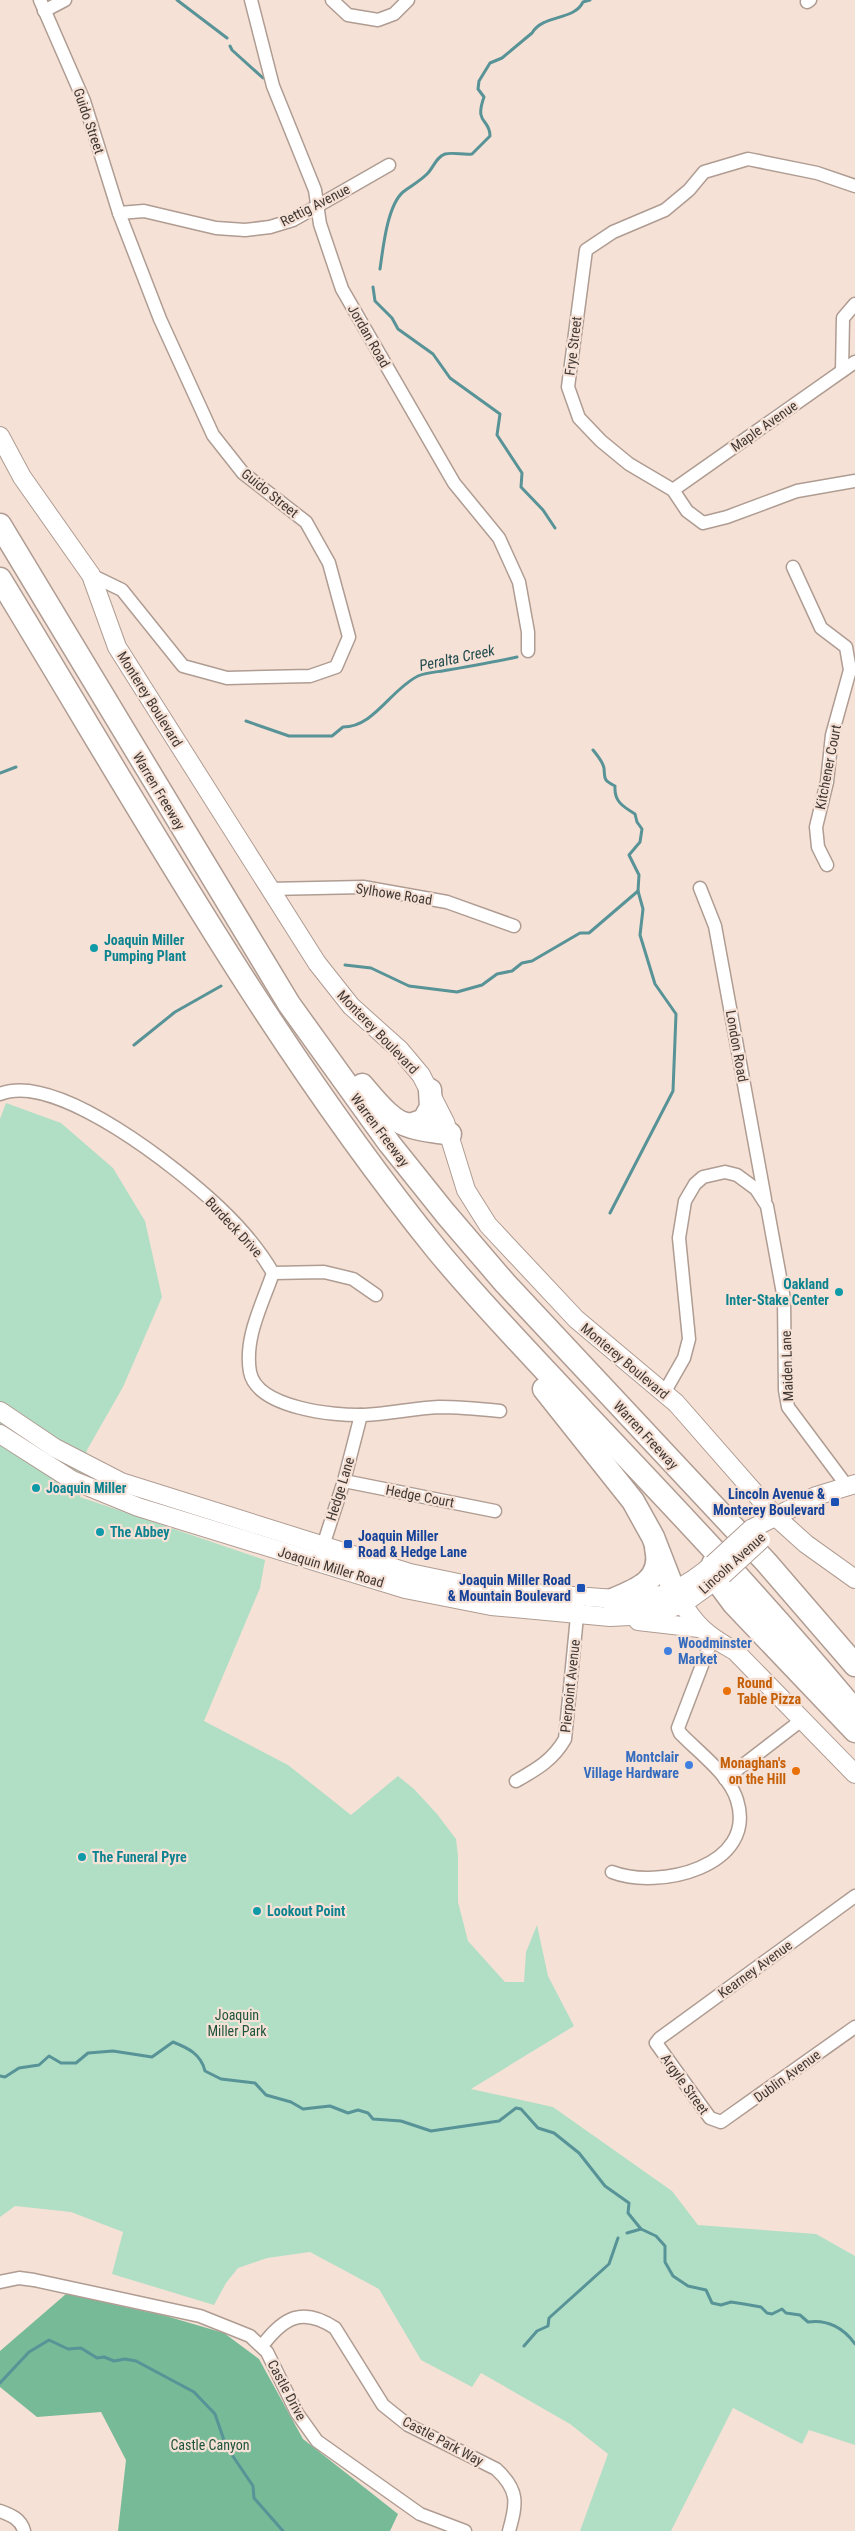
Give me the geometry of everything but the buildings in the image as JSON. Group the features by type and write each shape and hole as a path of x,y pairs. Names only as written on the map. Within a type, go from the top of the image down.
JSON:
{"highway":[{"name":"Warren Freeway","path":"0,525 236,919 289,1004 339,1076 444,1213 566,1350 766,1562 855,1665"},
{"name":"Warren Freeway","path":"0,579 266,1016 373,1168 438,1251 505,1329 743,1581 855,1711"},
{"path":"236,919 361,1084 384,1109 401,1123 410,1127 450,1134"},
{"path":"401,1123 410,1125 424,1120 431,1107 430,1090"},
{"path":"505,1329 515,1353 624,1488 641,1514 679,1597"},
{"path":"611,1608 645,1585 655,1574 658,1558 653,1537"},
{"path":"718,1573 734,1604 855,1731"}],"main road":[{"name":"Monterey Boulevard","path":"0,436 22,476 91,575 117,647 269,889 339,993 400,1050 430,1090 450,1134 466,1190 488,1225 576,1319 688,1415 776,1517 806,1544 855,1579"},
{"name":"Joaquin Miller Road","path":"0,1411 55,1448 121,1482 320,1555 405,1589 484,1605 578,1614 646,1600 679,1597"},
{"name":"Joaquin Miller Road","path":"0,1434 72,1480 138,1507 320,1555 492,1590 578,1596 611,1608"},
{"name":"Lincoln Avenue","path":"679,1597 691,1582 718,1573 776,1517 800,1502 851,1485"},
{"path":"679,1597 699,1628 712,1639 734,1651 855,1774"},
{"path":"611,1608 679,1627 699,1628"}],"street":[{"path":"42,6 65,0"},
{"name":"Jordan Road","path":"251,0 273,86 315,190 320,224 342,289 454,483 499,538 519,582 528,632 528,651"},
{"path":"332,0 348,14 378,20 394,14 408,0"},
{"name":"Guido Street","path":"42,6 84,101 119,213 160,319 213,435 243,472 306,522 329,563 350,637 336,667 310,676 227,678 183,666 122,590 91,575"},
{"name":"Frye Street","path":"855,186 817,173 748,159 704,172 689,190 665,210 613,232 586,250 568,386 579,418 629,464 673,490 687,511 703,523 727,518 796,491 855,481"},
{"name":"Rettig Avenue","path":"119,213 144,211 216,228 245,230 270,227 293,220 389,165"},
{"path":"842,371 843,318 855,304"},
{"name":"Maple Avenue","path":"673,490 855,362"},
{"name":"Kitchener Court","path":"793,568 821,628 851,646 850,670 832,734 827,782 816,827 818,847 827,865"},
{"name":"Sylhowe Road","path":"269,889 363,887 448,902 514,926"},
{"name":"London Road","path":"700,888 715,926 766,1206"},
{"name":"Burdeck Drive","path":"0,1094 8,1091 26,1091 53,1096 79,1107 134,1139 221,1208 263,1256 272,1273"},
{"name":"Maiden Lane","path":"664,1393 684,1358 689,1340 679,1238 685,1201 695,1184 703,1178 725,1172 746,1180 756,1188 766,1206 784,1299 785,1390 788,1407 851,1485"},
{"path":"376,1295 353,1280 324,1272 272,1273 254,1324 249,1353 250,1374 260,1390 271,1398 287,1404 315,1410 361,1415 440,1407 472,1408 500,1412"},
{"name":"Hedge Lane","path":"320,1555 344,1481 361,1415"},
{"name":"Hedge Court","path":"344,1481 495,1512"},
{"name":"Pierpoint Avenue","path":"516,1782 546,1764 556,1755 565,1739 578,1614 578,1596"},
{"path":"612,1872 626,1878 675,1876 705,1866 722,1856 734,1843 740,1824 737,1800 724,1779 680,1734 678,1728 712,1639"},
{"path":"724,1779 802,1719"},
{"name":"Kearney Avenue","path":"656,2043 660,2038 855,1896"},
{"path":"851,2030 855,2043"},
{"name":"Dublin Avenue","path":"717,2122 728,2119 851,2030"},
{"name":"Argyle Street","path":"656,2043 708,2116 717,2122"},
{"name":"Castle Drive","path":"0,2282 19,2278 34,2280 200,2316 250,2336 267,2352 298,2413 317,2441 420,2514 465,2531"},
{"name":"Castle Park Way","path":"262,2346 276,2327 287,2320 299,2317 312,2317 335,2328 383,2406 408,2425 496,2469 506,2478 513,2489 516,2502 509,2531"},
{"path":"0,2511 10,2514 22,2524 24,2531"}],"green space":[{"name":"Joaquin Miller Park","path":"6,1103 61,1123 113,1168 145,1221 162,1297 123,1387 87,1450 80,1497 265,1560 260,1588 204,1721 288,1765 351,1815 398,1776 414,1789 437,1814 456,1839 458,1902 468,1941 505,1982 524,1982 526,1952 537,1925 548,1976 574,2026 471,2089 553,2107 672,2191 698,2225 816,2234 855,2256 855,2445 809,2430 802,2444 733,2408 671,2531 580,2531 608,2454 570,2424 481,2373 472,2387 421,2360 379,2289 310,2252 267,2258 238,2268 226,2283 214,2305 112,2274 123,2232 71,2212 15,2206 0,2217 0,1119"},
{"name":"Castle Canyon","path":"66,2294 166,2316 224,2333 259,2359 303,2439 398,2514 390,2531 118,2531 126,2460 101,2412 37,2417 0,2387 0,2351"}],"waterway":[{"path":"177,0 227,38"},
{"name":"Peralta Creek","path":"380,269 389,217 403,192 427,174 442,155 451,153 472,154 490,136 488,126 483,120 481,112 484,97 478,89 479,81 490,63 502,58 543,23 573,12 583,2 590,0"},
{"path":"230,46 263,78"},
{"name":"Peralta Creek","path":"373,287 375,301 392,318 398,329 433,354 450,378 500,414 497,435 522,473 521,487 543,510 555,528"},
{"name":"Peralta Creek","path":"246,721 289,736 332,736 343,727 354,725 373,715 408,682 418,676 517,657"},
{"path":"593,750 602,763 605,779 615,786 617,799 623,806 635,814 637,822 642,829 640,842 629,855 639,875 638,891 643,909 640,935 655,984 676,1014 673,1091 610,1213"},
{"name":"Peralta Creek","path":"0,773 16,767"},
{"path":"345,965 371,968 409,986 457,992 482,985 497,974 512,971 522,963 532,961 580,933 589,933 638,891"},
{"path":"134,1045 175,1012 221,986"},
{"path":"0,2076 5,2077 19,2068 39,2065 49,2056 61,2063 76,2063 88,2053 113,2051 152,2057 173,2042 189,2049 197,2056 205,2071 221,2079 255,2083 266,2095 291,2102 303,2109 330,2106 348,2113 358,2110 368,2113 373,2119 401,2121 431,2131 499,2121 516,2108 521,2109 538,2128 554,2133 579,2153 605,2186 629,2203 628,2213 641,2229 656,2236 665,2246 665,2262 673,2276 688,2286 706,2290 712,2303 721,2305 731,2302 761,2307 767,2313 772,2314 782,2309 786,2313 800,2315 808,2322 828,2323 846,2333 855,2344"},
{"path":"627,2233 641,2229"},
{"path":"524,2346 537,2331 548,2326 549,2318 609,2264 618,2238"},
{"path":"0,2383 29,2352 49,2340 68,2349 81,2348 97,2358 104,2357 114,2361 125,2359 136,2361 194,2392 215,2414 226,2446 253,2486 254,2498 283,2531"}],"place":[{"name":"Joaquin Miller Pumping Plant","path":"94,948"},
{"name":"Oakland Inter-Stake Center","path":"839,1292"},
{"name":"Joaquin Miller","path":"36,1488"},
{"name":"Lincoln Avenue & Monterey Boulevard","path":"835,1502"},
{"name":"The Abbey","path":"100,1532"},
{"name":"Joaquin Miller Road & Hedge Lane","path":"348,1544"},
{"name":"Joaquin Miller Road & Mountain Boulevard","path":"581,1588"},
{"name":"Woodminster Market","path":"668,1651"},
{"name":"Round Table Pizza","path":"727,1691"},
{"name":"Montclair Village Hardware","path":"689,1765"},
{"name":"Monaghan's on the Hill","path":"796,1771"},
{"name":"The Funeral Pyre","path":"82,1857"},
{"name":"Lookout Point","path":"257,1911"}]}
